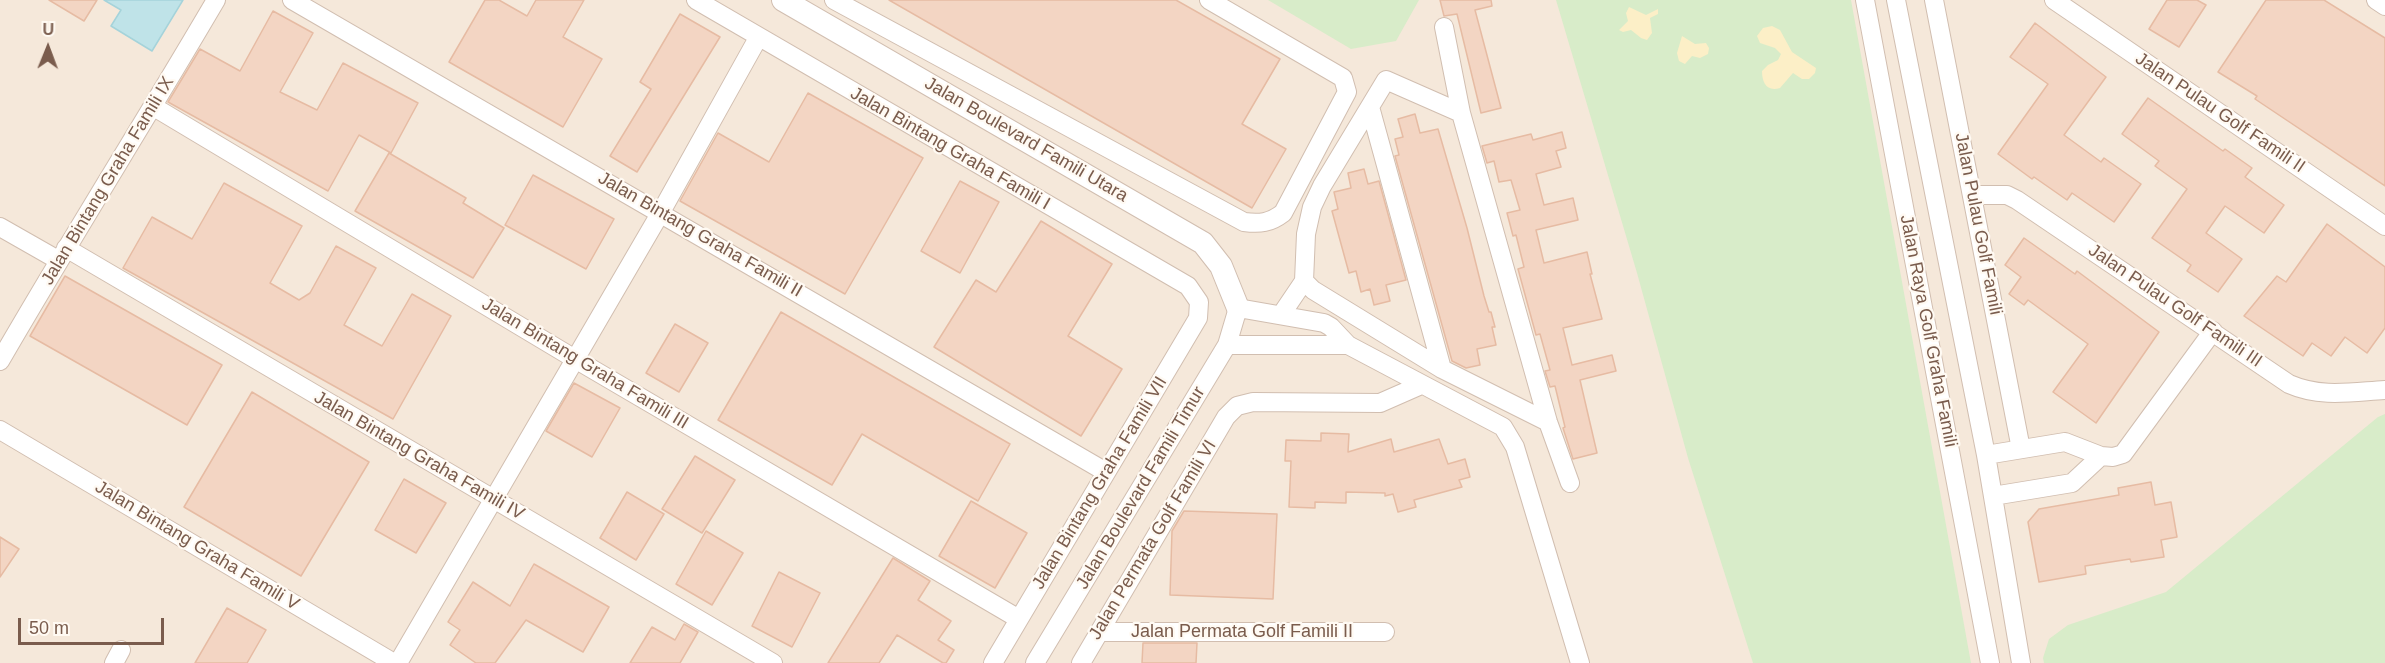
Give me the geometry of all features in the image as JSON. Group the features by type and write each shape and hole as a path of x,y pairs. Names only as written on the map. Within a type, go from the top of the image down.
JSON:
{"street":[{"name":"Jalan Bintang Graha Famili IX","path":"0,361 216,0"},
{"name":"Jalan Bintang Graha Famili II","path":"292,0 1106,472"},
{"name":"Jalan Bintang Graha Famili I","path":"696,0 1188,286 1199,302"},
{"name":"Jalan Boulevard Famili Utara","path":"783,0 1203,243 1221,266 1238,308"},
{"path":"834,0 1244,222 1260,224 1275,219 1283,213 1347,92 1346,85 1343,78 1209,0"},
{"name":"Jalan Raya Golf Graha Famili","path":"1865,0 1990,663"},
{"name":"Jalan Raya Golf Graha Famili","path":"1896,0 1986,455 2021,663"},
{"name":"Jalan Pulau Golf Famili","path":"1934,0 2021,449"},
{"name":"Jalan Pulau Golf Famili II","path":"2055,0 2385,226"},
{"path":"2376,0 2385,6"},
{"path":"1444,27 1461,113 1548,422 1570,483"},
{"path":"396,663 576,359 758,38"},
{"path":"1281,315 1304,281 1306,234 1312,207 1322,186 1386,80 1461,113"},
{"name":"Jalan Bintang Graha Famili III","path":"154,106 576,359 1019,619"},
{"path":"1370,106 1442,369"},
{"name":"Jalan Pulau Golf Famili III","path":"1973,195 2007,195 2017,200 2289,384 2306,391 2332,394 2385,390"},
{"name":"Jalan Bintang Graha Famili IV","path":"0,227 62,254 494,500 772,663"},
{"path":"1304,281 1327,301 1442,369 1548,422"},
{"name":"Jalan Bintang Graha Famili VII","path":"993,663 1198,318 1199,302"},
{"path":"1238,308 1327,325 1348,345 1503,427 1515,447 1580,663"},
{"name":"Jalan Boulevard Famili Timur","path":"1035,663 1227,345 1238,308"},
{"path":"1986,455 2066,442 2102,456 2113,457 2123,454 2213,331"},
{"path":"1227,345 1348,345"},
{"name":"Jalan Permata Golf Famili VI","path":"1081,663 1226,417 1237,406 1253,402 1380,403 1421,385"},
{"name":"Jalan Bintang Graha Famili V","path":"0,430 396,663"},
{"path":"1993,496 2072,483 2102,456"},
{"name":"Jalan Permata Golf Famili II","path":"1099,632 1385,632"}],"shaded area":[{"path":"0,0 2385,0 2385,663 0,663"}],"green space":[{"path":"1268,0 1419,0 1396,41 1351,49"},
{"path":"1556,0 1851,0 1971,663 1753,663 1688,458 1637,273"},
{"path":"2385,414 2385,663 2044,663 2043,658 2049,639 2068,625 2166,592 2378,417"}],"sand":[{"path":"1629,7 1646,15 1658,9 1658,14 1650,18 1652,33 1647,40 1631,30 1623,32 1619,30 1628,21 1626,13"},
{"path":"1772,26 1780,30 1792,52 1816,68 1815,73 1809,79 1802,79 1793,73 1780,88 1772,89 1766,85 1762,71 1778,60 1781,54 1775,48 1760,43 1757,36 1763,28"},
{"path":"1682,36 1695,44 1706,43 1709,48 1708,54 1700,58 1692,56 1685,64 1679,61 1677,53"}],"water":[{"path":"104,0 183,0 152,51 111,26 121,10"}],"building":[{"path":"49,0 97,0 84,21"},
{"path":"485,0 499,0 527,16 536,0 584,0 563,37 602,59 563,127 449,62"},
{"path":"889,0 1176,0 1280,59 1242,124 1286,149 1252,208"},
{"path":"1440,0 1491,0 1492,6 1475,10 1501,108 1481,113 1457,14 1444,16"},
{"path":"2167,0 2197,0 2206,5 2179,47 2149,29"},
{"path":"2266,0 2324,0 2385,38 2385,186 2255,99 2257,96 2218,72"},
{"path":"273,11 313,33 280,92 317,110 343,63 418,103 391,153 359,135 328,191 168,102 200,49 240,71"},
{"path":"680,14 720,37 637,172 610,156 651,89 640,82"},
{"path":"2035,23 2106,77 2064,135 2101,162 2104,158 2141,184 2114,222 2072,193 2067,200 2034,177 2032,179 1998,154 2048,84 2010,57"},
{"path":"808,93 923,158 845,294 680,201 718,133 769,162"},
{"path":"2148,98 2223,151 2225,149 2252,168 2245,177 2284,205 2264,233 2225,206 2206,233 2242,259 2218,292 2187,271 2191,265 2152,238 2187,189 2155,166 2159,161 2122,134"},
{"path":"1415,114 1420,133 1438,129 1484,296 1495,327 1492,327 1496,345 1477,349 1480,365 1466,368 1452,361 1395,156 1399,155 1395,139 1403,137 1398,119"},
{"path":"1562,132 1566,148 1556,151 1561,167 1536,174 1544,205 1573,198 1578,220 1536,230 1544,263 1587,252 1592,274 1590,274 1602,319 1563,328 1572,365 1612,355 1616,371 1580,380 1597,453 1573,459 1563,428 1565,427 1555,386 1550,387 1545,371 1550,370 1540,334 1536,335 1518,269 1524,267 1516,235 1513,236 1507,213 1520,210 1511,180 1499,182 1494,161 1487,163 1482,146 1531,134 1533,140"},
{"path":"389,153 466,198 463,203 504,228 473,278 355,211"},
{"path":"1364,169 1368,184 1379,181 1406,280 1386,285 1390,301 1374,305 1370,289 1361,292 1356,271 1349,273 1332,211 1338,209 1334,192 1351,188 1348,173"},
{"path":"533,175 614,219 586,269 505,225"},
{"path":"960,181 999,202 960,273 921,251"},
{"path":"224,183 302,226 270,283 299,300 310,293 336,246 376,268 344,325 382,346 412,294 451,316 393,419 123,268 152,217 192,239"},
{"path":"1041,221 1112,264 1068,336 1122,369 1081,436 934,347 976,280 996,292"},
{"path":"2327,224 2385,267 2385,328 2367,353 2345,337 2331,356 2312,343 2303,356 2244,316 2277,276 2286,282"},
{"path":"2024,238 2075,274 2077,271 2159,332 2096,423 2053,392 2088,344 2028,300 2024,305 2009,294 2021,277 2005,265"},
{"path":"65,276 222,365 187,425 30,336"},
{"path":"781,312 1010,444 978,501 862,434 832,485 718,420"},
{"path":"675,324 708,343 679,392 646,373"},
{"path":"574,383 620,408 592,457 546,431"},
{"path":"252,392 369,462 301,576 184,507"},
{"path":"1321,433 1349,434 1348,452 1391,439 1394,452 1439,439 1448,464 1465,459 1470,477 1459,480 1462,487 1414,500 1416,507 1398,512 1393,494 1385,496 1385,493 1346,492 1346,503 1315,502 1315,508 1289,507 1291,461 1285,461 1286,440 1321,441"},
{"path":"695,456 735,480 702,533 662,509"},
{"path":"404,479 446,503 416,553 375,530"},
{"path":"2151,482 2155,505 2171,502 2177,537 2161,540 2164,557 2131,562 2130,559 2085,566 2086,574 2039,582 2028,522 2039,509 2119,495 2118,488"},
{"path":"627,492 664,514 636,560 600,538"},
{"path":"971,501 1027,533 995,588 939,556"},
{"path":"1184,511 1277,514 1273,599 1170,595 1172,531"},
{"path":"706,531 743,553 712,605 676,584"},
{"path":"0,537 19,549 0,577"},
{"path":"893,558 930,581 918,600 951,621 938,640 954,650 946,663 897,635 879,663 828,663"},
{"path":"534,564 609,607 583,652 526,620 495,663 476,663 450,645 460,630 448,622 473,582 510,606"},
{"path":"779,572 820,593 792,647 752,626"},
{"path":"227,608 266,630 247,663 195,663"},
{"path":"684,624 698,632 680,663 630,663 652,627 675,640"},
{"path":"1143,643 1197,643 1196,663 1142,663"}]}
